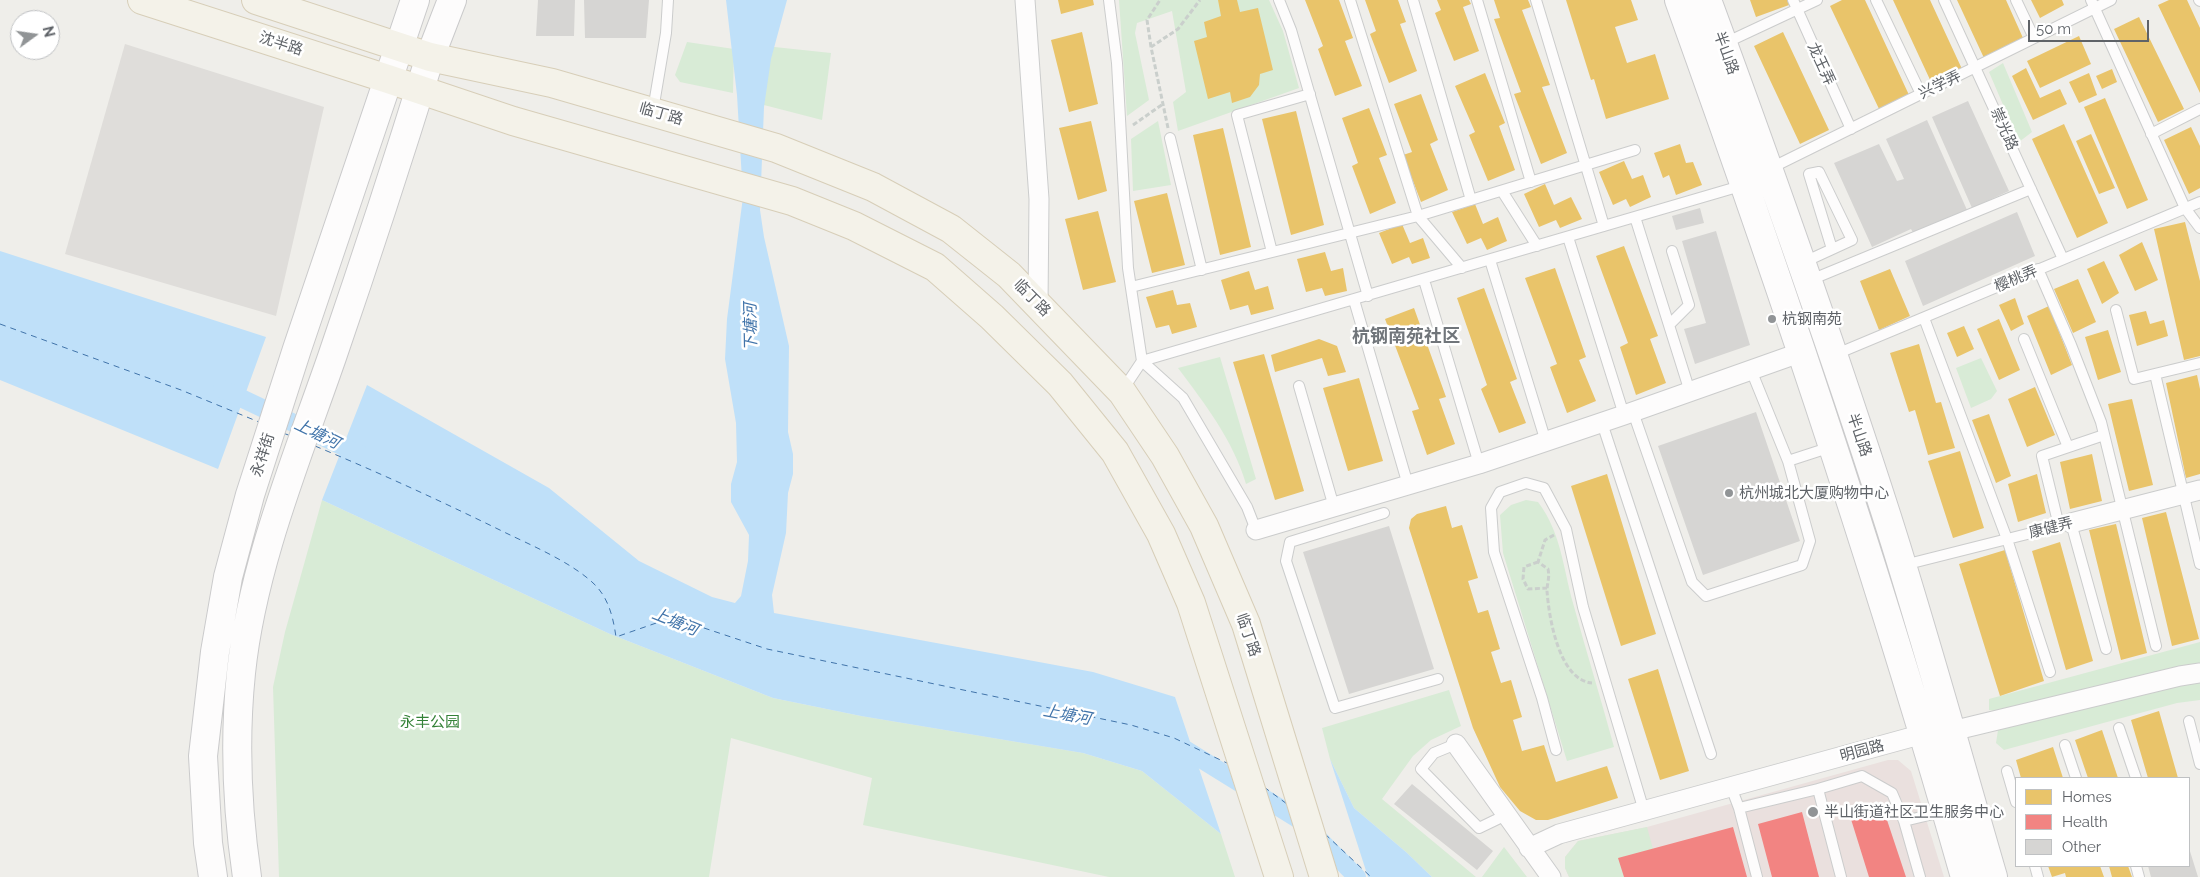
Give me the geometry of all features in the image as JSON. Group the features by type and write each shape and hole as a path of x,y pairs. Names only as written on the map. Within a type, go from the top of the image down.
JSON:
{"main road":[{"name":"沈半路","path":"142,0 420,90"},
{"path":"256,0 430,57"},
{"path":"399,47 416,0"},
{"path":"247,877 241,835 236,741 241,670 255,594 280,509 430,57 452,0"},
{"name":"半山路","path":"1679,0 1757,177 1805,272 1902,566 1952,731 1993,877"},
{"name":"半山路","path":"1707,0 1723,44 1802,352 1923,734 1965,877"},
{"name":"永祥街","path":"213,877 208,843 203,756 214,652 228,577 253,486 399,47"},
{"name":"临丁路","path":"430,57 552,83 727,132 776,148 873,187 951,229 1009,275 1072,338 1122,392 1165,456 1204,526 1246,624 1324,877"},
{"path":"420,90 513,122 792,201 854,226 935,267 992,317 1060,384 1115,452 1161,534 1191,603 1279,877"}],"street":[{"path":"1025,0 1039,199 1038,305"},
{"path":"1256,530 1479,464 1629,414 1802,352"},
{"name":"康健弄","path":"2065,524 2192,492"},
{"name":"明园路","path":"1530,848 1559,834 1923,734 1952,731 2180,676 2200,673"},
{"path":"1456,744 1551,877"}],"lane":[{"path":"653,112 666,33 668,0"},
{"path":"1108,0 1117,63 1131,287 1142,361 1183,398 1247,507 1256,530"},
{"path":"1279,0 1291,30 1368,296"},
{"path":"1350,0 1418,216 1462,268"},
{"path":"1413,0 1472,200"},
{"path":"1477,0 1531,182"},
{"path":"1536,0 1604,226"},
{"path":"1723,44 1794,5 1817,0"},
{"path":"1876,0 1921,94"},
{"name":"崇光路","path":"1944,0 2062,259"},
{"path":"2016,0 2034,38"},
{"name":"兴学弄","path":"1142,361 1635,217 1757,177 1851,128 2034,38 2092,4 2111,0"},
{"path":"2092,4 2185,208 2200,228"},
{"name":"龙王弄","path":"1794,5 1851,128"},
{"path":"1272,252 1237,115 1310,94"},
{"path":"2151,134 2200,109"},
{"path":"1170,138 1202,270"},
{"path":"1131,287 1418,216 1635,150"},
{"path":"1805,272 1832,250 1852,240 1819,172 1809,174 1832,250"},
{"path":"1805,272 2031,189"},
{"path":"1502,191 1537,246"},
{"name":"樱桃弄","path":"1832,356 2200,202"},
{"path":"1635,217 1690,392"},
{"path":"1568,237 1629,414 1692,582 1706,596 1802,565 1810,540 1788,461 1751,370"},
{"path":"1669,325 1689,305 1672,251"},
{"path":"1490,260 1546,442"},
{"path":"2038,269 2071,345 2104,435 2156,646"},
{"path":"1424,280 1479,464"},
{"path":"1354,300 1408,485"},
{"path":"2116,310 2134,379 2200,363"},
{"path":"1924,318 2008,539 2050,672"},
{"path":"2024,339 2068,447"},
{"path":"1122,392 1142,361"},
{"path":"2155,374 2192,492 2200,564"},
{"path":"1299,386 1334,507"},
{"path":"1602,423 1711,754"},
{"path":"2104,435 2042,456 2106,649"},
{"path":"1788,461 1833,446"},
{"path":"1556,750 1542,698 1494,552 1492,508 1500,492 1526,483 1544,488 1566,529 1583,606 1644,811"},
{"path":"1290,542 1384,513"},
{"path":"1282,522 1290,542 1286,561 1335,708 1438,679"},
{"name":"康健弄","path":"1902,566 2065,524"},
{"path":"2189,721 2200,764"},
{"path":"2119,728 2136,777"},
{"path":"1456,744 1434,752 1421,769 1479,828 1506,815"},
{"path":"2065,745 2076,777"},
{"path":"2007,771 2015,799"},
{"path":"1739,808 1818,789 1862,776 1892,793 1904,821 1920,877"},
{"path":"1731,787 1739,808 1757,877"},
{"path":"1818,789 1841,877"},
{"path":"1904,821 1946,810"}],"path":[{"path":"1160,0 1147,20 1170,138"},
{"path":"1151,47 1178,28 1200,0"},
{"path":"1121,133 1163,104"},
{"path":"1538,562 1545,540 1566,529"},
{"path":"1538,562 1548,569 1550,577 1547,588 1549,610 1560,651 1567,666 1587,683 1606,685"},
{"path":"1538,562 1524,567 1523,579 1528,589 1547,588"}],"shaded area":[{"path":"125,44 324,107 276,316 65,254"},
{"name":"半山街道社区卫生服务中心","path":"1888,760 1898,760 1911,771 1944,877 1569,877 1565,868 1565,857 1578,841 1647,827"}],"green space":[{"path":"1119,0 1269,0 1283,31 1299,88 1178,131 1173,102 1186,92 1172,11 1137,23 1135,33 1149,100 1127,116"},
{"path":"687,42 734,49 733,93 680,82 675,75"},
{"path":"765,46 831,53 822,120 764,105"},
{"path":"2003,63 2032,132 2019,142 1989,72"},
{"path":"1158,121 1171,185 1133,191 1131,139"},
{"path":"1220,357 1256,479 1246,484 1226,437 1178,368"},
{"path":"1981,358 1997,391 1991,399 1971,408 1956,368"},
{"name":"永丰公园","path":"322,500 610,634 773,698 861,716 1083,753 1142,771 1221,834 1235,877 1109,877 863,825 872,778 731,738 709,877 279,877 273,687 285,632"},
{"path":"1526,500 1538,502 1546,513 1557,538 1573,603 1614,747 1567,761 1503,553 1500,515 1511,505"},
{"path":"2200,642 2200,665 2001,712 1989,710 1989,699"},
{"path":"2200,680 2200,700 2177,703 2004,750 1996,743 1998,730 2180,682"},
{"path":"1449,690 1461,726 1431,740 1413,756 1382,799 1476,877 1432,877 1354,808 1330,759 1322,728"},
{"path":"1647,827 1653,849 1619,858 1624,877 1569,877 1565,868 1565,857 1578,841"},
{"path":"1504,847 1527,877 1482,877"}],"water":[{"name":"下塘河","path":"726,0 787,0 771,59 764,107 760,210 764,237 789,346 788,432 793,454 793,474 788,493 786,533 772,595 774,613 1093,672 1175,697 1221,834 1142,771 1083,753 861,716 773,698 610,634 322,500 367,385 549,488 639,561 712,597 735,603 741,596 748,561 749,535 731,502 731,484 737,462 736,423 725,359 727,319 743,197 737,95"},
{"path":"0,251 266,337 218,469 0,380"},
{"path":"1330,759 1354,808 1432,877 1368,877"}],"building: Homes":[{"path":"1058,0 1093,0 1094,5 1061,14"},
{"path":"1218,0 1237,0 1240,12 1258,8 1273,70 1260,74 1259,85 1250,97 1232,103 1230,92 1208,99 1194,41 1207,37 1204,22 1221,16"},
{"path":"1305,0 1339,0 1353,38 1345,41 1362,86 1335,96 1318,49 1323,46"},
{"path":"1365,0 1398,0 1406,22 1400,24 1417,71 1389,83 1370,34 1376,31"},
{"path":"1437,0 1469,0 1471,4 1463,7 1479,51 1454,61 1435,13 1441,10"},
{"path":"1494,0 1528,0 1531,7 1522,10 1550,85 1542,87 1567,153 1541,164 1514,94 1521,92 1494,19 1500,18"},
{"path":"1566,0 1631,0 1638,20 1615,27 1627,63 1655,54 1669,99 1606,119 1594,79 1591,80"},
{"path":"1750,0 1788,0 1789,5 1756,17"},
{"path":"1842,0 1865,0 1909,95 1880,111 1830,6"},
{"path":"1893,0 1930,0 1962,69 1932,84"},
{"path":"1957,0 2006,0 2023,38 1984,58"},
{"path":"2031,0 2062,0 2064,5 2040,18"},
{"path":"2169,0 2187,0 2200,28 2200,93 2158,5"},
{"path":"2139,17 2184,109 2158,122 2114,29"},
{"path":"1082,32 1098,104 1069,112 1051,40"},
{"path":"1783,32 1829,130 1800,144 1754,46"},
{"path":"2079,36 2091,64 2040,88 2027,61"},
{"path":"2026,68 2040,98 2060,89 2067,104 2033,120 2012,76"},
{"path":"2112,69 2117,82 2102,89 2096,76"},
{"path":"1485,73 1505,123 1499,126 1515,170 1488,181 1469,135 1475,132 1455,86"},
{"path":"2089,73 2097,95 2079,103 2069,82"},
{"path":"1421,94 1438,140 1430,144 1448,190 1421,202 1403,155 1412,152 1394,104"},
{"path":"2105,98 2148,200 2127,209 2084,107"},
{"path":"1369,108 1387,155 1379,158 1396,203 1370,214 1352,166 1358,163 1342,118"},
{"path":"1296,111 1324,225 1291,235 1262,119"},
{"path":"1091,121 1107,191 1078,200 1059,128"},
{"path":"2064,124 2108,223 2077,238 2032,139"},
{"path":"2191,127 2200,146 2200,188 2189,194 2164,140"},
{"path":"1223,128 1251,247 1220,255 1193,135"},
{"path":"2091,134 2115,188 2099,194 2076,141"},
{"path":"1680,144 1686,163 1693,162 1702,185 1676,195 1669,175 1663,178 1654,153"},
{"path":"1624,161 1632,179 1643,175 1651,197 1630,207 1626,199 1613,205 1599,172"},
{"path":"1545,184 1554,205 1571,197 1582,219 1560,228 1556,220 1539,227 1524,194"},
{"path":"1167,193 1185,265 1152,273 1134,201"},
{"path":"1475,204 1483,224 1498,217 1507,241 1487,250 1481,238 1467,244 1452,212"},
{"path":"1098,211 1116,282 1083,290 1065,219"},
{"path":"2185,222 2200,281 2200,356 2184,360 2154,229"},
{"path":"1402,224 1410,243 1423,238 1430,258 1412,264 1409,257 1392,264 1379,233"},
{"path":"2142,242 2158,280 2135,291 2119,255"},
{"path":"1624,246 1658,336 1650,339 1666,383 1636,395 1620,347 1628,343 1596,256"},
{"path":"1325,252 1331,271 1343,268 1347,291 1325,296 1322,288 1306,292 1297,259"},
{"path":"2104,261 2119,293 2102,304 2087,269"},
{"path":"1555,268 1586,357 1579,360 1596,401 1567,413 1550,367 1557,364 1525,278"},
{"path":"1890,269 1910,316 1879,330 1860,281"},
{"path":"1249,271 1255,290 1268,286 1274,309 1251,315 1248,305 1230,310 1221,280"},
{"path":"2078,279 2096,322 2073,333 2054,289"},
{"path":"1484,288 1517,379 1510,382 1526,423 1499,433 1481,389 1487,385 1457,298"},
{"path":"1173,290 1177,305 1190,303 1197,327 1172,334 1169,325 1156,328 1146,297"},
{"path":"2015,298 2024,324 2011,331 1999,305"},
{"path":"2049,306 2072,365 2051,375 2027,316"},
{"path":"1414,308 1446,397 1439,399 1455,444 1427,455 1412,411 1419,409 1385,319"},
{"path":"2146,311 2150,324 2164,320 2168,336 2137,346 2129,315"},
{"path":"1999,319 2020,370 1999,380 1977,329"},
{"path":"1964,326 1974,349 1957,357 1947,333"},
{"path":"2108,330 2121,372 2098,380 2085,337"},
{"path":"1319,339 1337,346 1346,372 1328,376 1322,358 1275,372 1271,355"},
{"path":"1919,344 1936,403 1941,402 1955,448 1928,455 1915,410 1909,412 1890,353"},
{"path":"1264,354 1304,491 1275,500 1233,362"},
{"path":"2197,375 2200,389 2200,474 2186,478 2166,383"},
{"path":"1359,378 1383,461 1348,471 1323,388"},
{"path":"2035,387 2055,435 2027,447 2008,399"},
{"path":"2132,399 2153,485 2129,491 2108,404"},
{"path":"1989,414 2011,476 1996,483 1972,420"},
{"path":"1960,451 1984,528 1953,538 1928,461"},
{"path":"2092,454 2102,501 2070,509 2060,462"},
{"path":"1607,474 1656,634 1621,646 1571,486"},
{"path":"2037,474 2046,513 2018,522 2008,484"},
{"path":"1446,506 1452,528 1462,525 1478,578 1468,581 1478,613 1488,610 1500,649 1491,652 1501,683 1511,680 1522,717 1513,720 1522,751 1544,745 1556,782 1607,766 1618,798 1548,820 1536,820 1520,811 1500,787 1473,728 1409,528 1411,519 1417,514"},
{"path":"2166,512 2199,639 2172,646 2142,518"},
{"path":"2116,524 2147,653 2121,660 2089,530"},
{"path":"2060,542 2093,661 2066,670 2032,551"},
{"path":"2005,550 2044,681 2000,696 1959,564"},
{"path":"1658,669 1689,771 1660,780 1628,679"},
{"path":"2159,711 2178,777 2148,777 2131,720"},
{"path":"2102,730 2118,777 2088,777 2075,740"},
{"path":"2053,747 2063,777 2021,777 2016,760"},
{"path":"2048,867 2100,867 2104,877 2066,877 2065,873 2052,877"},
{"path":"2109,867 2128,867 2132,877 2112,877"}],"building: Health":[{"path":"1882,805 1906,877 1869,877 1850,816"},
{"path":"1802,812 1819,877 1772,877 1758,824"},
{"path":"1733,827 1747,877 1624,877 1618,858"}],"building: Other":[{"path":"538,0 575,0 574,36 536,36"},
{"path":"584,0 649,0 646,38 585,38"},
{"path":"1968,101 2009,191 1972,208 1932,117"},
{"path":"1927,120 1967,210 1915,236 1911,229 1872,247 1834,163 1879,144 1897,181 1904,179 1886,139"},
{"path":"1700,208 1704,223 1676,230 1672,216"},
{"path":"2017,212 2035,256 1923,306 1905,261"},
{"path":"1716,231 1750,345 1695,364 1684,329 1706,323 1682,241"},
{"name":"杭州城北大厦购物中心","path":"1756,412 1800,541 1703,575 1658,446"},
{"path":"1389,526 1434,669 1349,694 1303,552"},
{"path":"1412,784 1493,851 1477,870 1394,804"},
{"path":"2190,851 2198,877 2151,877 2148,867 2190,867"}],"waterway":[{"name":"上塘河","path":"222,389 363,456"},
{"name":"上塘河","path":"1175,743 1301,821 1357,877"}],"ferry route":[{"path":"0,324 181,390 259,422"},
{"path":"283,433 291,436"},
{"path":"315,446 459,510 562,561 598,588 606,600 616,637 662,621 686,622 767,649 1131,725 1174,738 1229,764"},
{"path":"1264,787 1287,804"},
{"path":"1325,834 1371,877"}],"place":[{"name":"杭钢南苑","path":"1772,319"},
{"name":"杭州城北大厦购物中心","path":"1729,493"},
{"name":"半山街道社区卫生服务中心","path":"1813,812"}],"district":[{"name":"杭钢南苑社区","path":"1406,337"}]}
